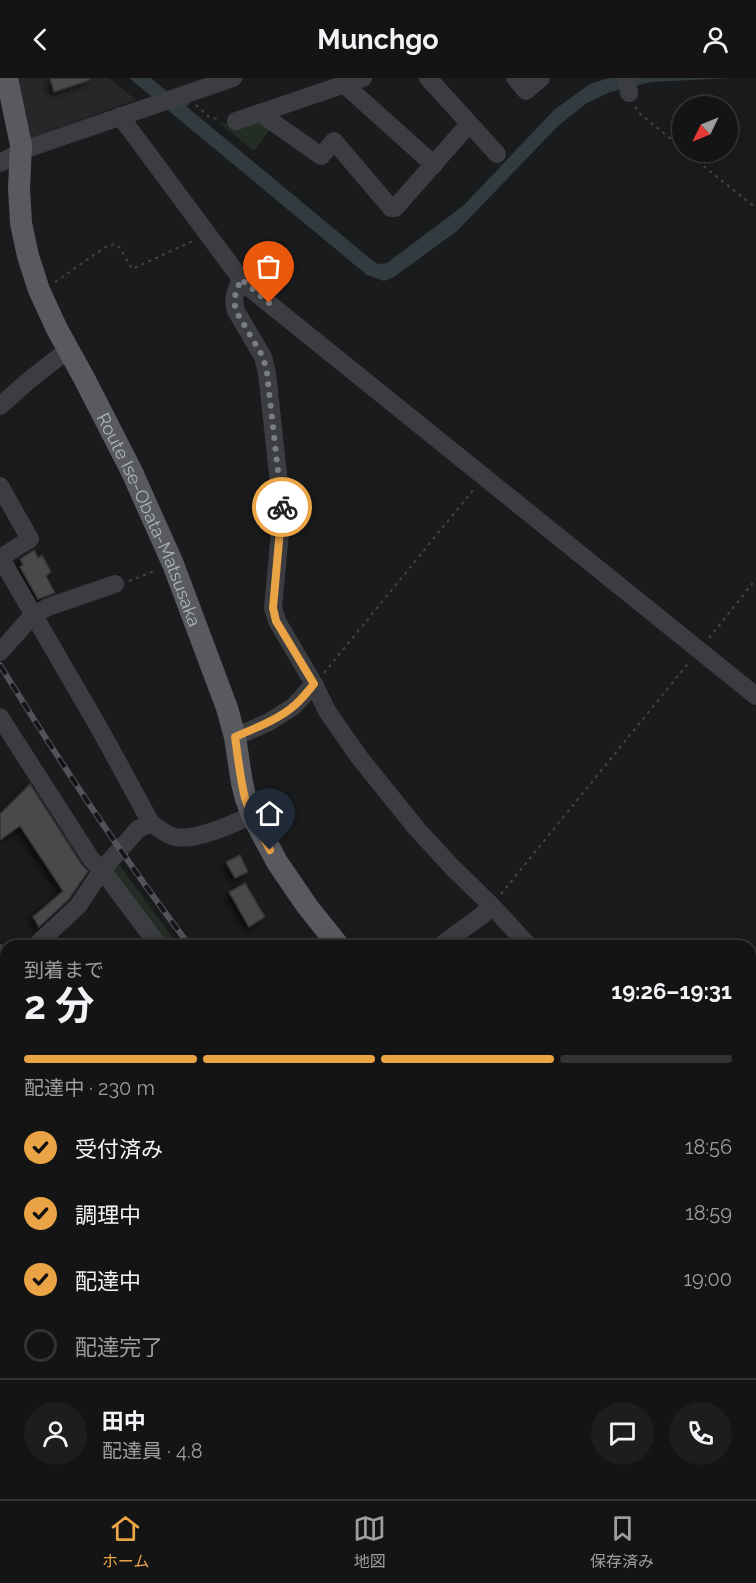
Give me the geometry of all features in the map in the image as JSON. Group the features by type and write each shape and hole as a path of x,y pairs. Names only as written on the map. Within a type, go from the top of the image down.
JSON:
{"main road":[{"name":"Route Ise-Obata-Matsusaka","path":"7,78 21,152 19,188 21,223 28,256 39,290 132,472 173,564 224,698 235,737 242,783 252,815 277,862 307,906 334,940"}],"street":[{"path":"0,163 21,152 233,78"},
{"path":"236,121 363,78"},
{"path":"428,78 496,154"},
{"path":"515,78 526,91 541,78"},
{"path":"344,84 434,165"},
{"path":"260,113 321,156 334,141 391,208 395,208 469,124"},
{"path":"120,116 241,279 251,289 756,696"},
{"path":"241,279 233,303 263,357 267,373 282,511 273,608 276,621 314,684 327,711 359,757 417,829 523,940"},
{"path":"1,404 69,349"},
{"path":"0,486 30,539 5,555 3,562 151,823 160,831 175,837 186,837 227,827 252,815"},
{"path":"0,652 33,615 48,607 115,584"},
{"path":"235,737 269,722 294,706 314,684"},
{"path":"0,717 91,859 102,870 154,940"},
{"path":"41,940 78,906 102,870 138,829 151,823"},
{"path":"448,940 492,906"}],"path":[{"path":"627,85 634,107 672,140"},
{"path":"698,162 756,208"},
{"path":"39,290 108,246 115,244 120,248 132,269 200,238"},
{"path":"314,684 484,476"},
{"path":"115,584 119,585 173,564"},
{"path":"492,906 756,579"}],"shaded area":[{"path":"18,78 109,78 136,100 31,138"},
{"path":"129,78 151,78 181,103 187,101 190,104 186,106 378,264 387,263 463,206 555,109 590,84 609,78 731,78 651,82 610,92 587,103 559,125 457,231 394,277 384,281 367,275"},
{"path":"254,120 271,128 254,151 219,123 239,125"},
{"path":"117,862 175,940 164,940 111,870"}],"building":[{"path":"50,78 90,78 90,80 54,92"},
{"path":"34,550 38,558 42,555 51,572 46,576 55,593 38,599 20,567 23,565 20,559"},
{"path":"30,784 88,871 69,899 39,927 33,917 63,891 20,826 0,840 0,814"},
{"path":"240,855 248,872 235,878 226,862"},
{"path":"245,883 265,917 249,927 229,892"}],"railway":[{"path":"0,665 92,808 186,940"}],"way so far":[{"path":"269,303 241,279 233,303 263,357 267,373 282,507"}],"route":[{"path":"270,850 246,799 235,737 269,722 294,706 314,684 276,621 273,608 282,507"}]}
